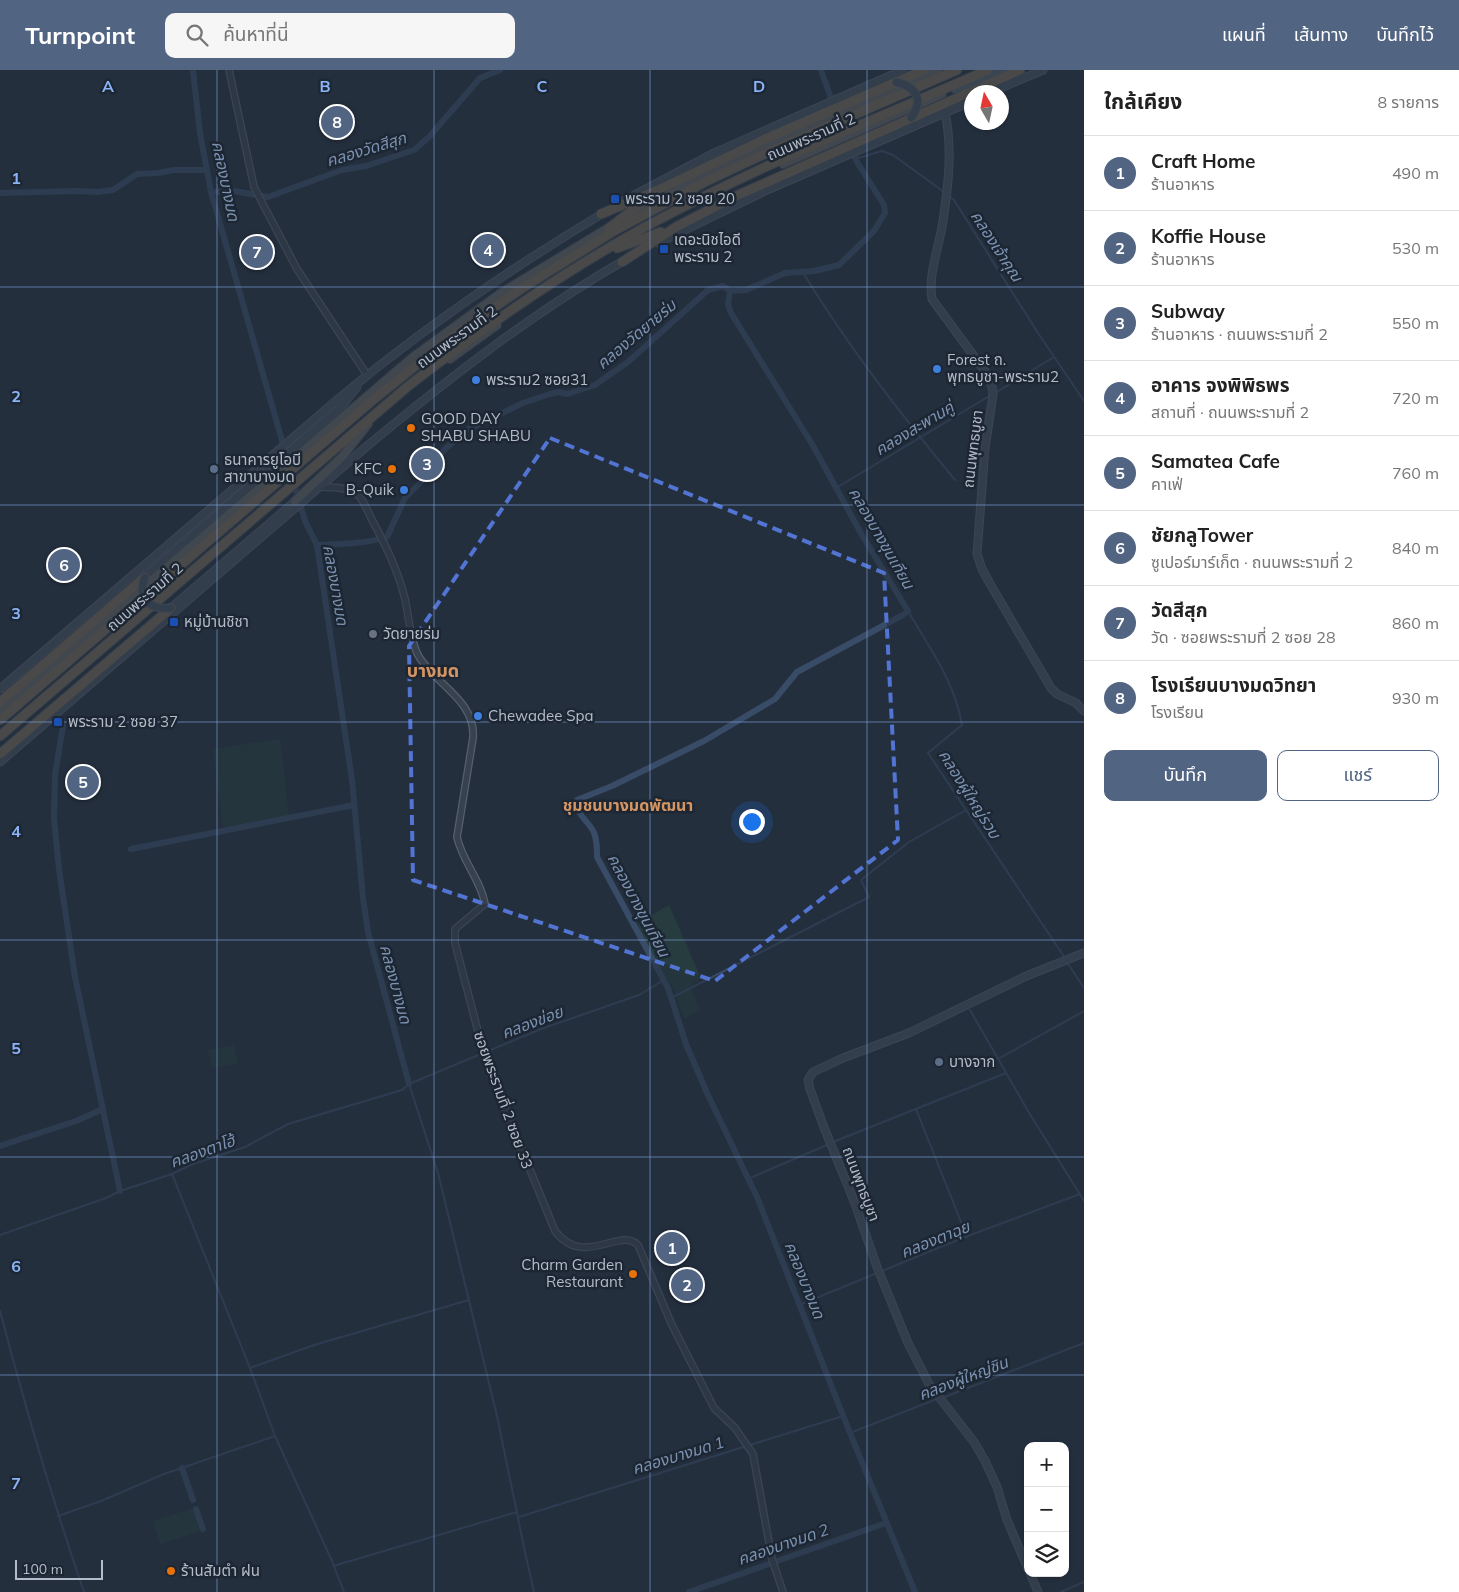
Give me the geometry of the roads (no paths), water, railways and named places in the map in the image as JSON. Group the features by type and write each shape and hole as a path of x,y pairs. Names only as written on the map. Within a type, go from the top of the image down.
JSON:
{"highway":[{"path":"600,214 658,190 744,148 924,70"},
{"name":"ถนนพระรามที่ 2","path":"0,710 278,471 302,446 413,357 501,293 609,228 696,179 815,123 938,70"},
{"path":"0,720 373,400 449,340 521,288 614,231 700,185 771,151 957,70"},
{"path":"0,736 400,393 455,350 521,303 620,241 698,200 776,162 988,70"},
{"path":"954,89 997,70"},
{"path":"622,262 676,227 759,185 1020,70"},
{"name":"ถนนพระรามที่ 2","path":"0,740 408,390 517,311 615,248 706,200 954,89"},
{"path":"609,228 658,190"},
{"path":"615,248 676,227"},
{"path":"295,501 308,492 342,457 368,424"},
{"path":"0,702 145,577"},
{"path":"0,754 170,608"}],"main road":[{"name":"ถนนพระรามที่ 2","path":"0,689 367,375 421,333 510,271 600,214 707,157 903,70"},
{"name":"ถนนพระรามที่ 2","path":"954,89 1004,70"},
{"path":"1008,85 1043,70"},
{"path":"896,82 909,86 916,95 917,107 911,118"},
{"name":"ถนนพระรามที่ 2","path":"0,762 292,512 308,492 320,487 421,402 527,321 622,262 718,213 964,104"},
{"name":"ถนนพุทธบูชา","path":"946,112 949,131 948,184 931,282 932,299 987,374 992,391 985,448 977,554 988,582 1051,688 1057,694 1076,702 1084,711"},
{"path":"295,501 170,608 157,608 146,601 142,589 145,577 302,446 341,407 367,375"},
{"path":"308,492 338,471"},
{"name":"ถนนพุทธบูชา","path":"1024,1559 997,1487 985,1461 974,1442 929,1384 908,1343 877,1267 854,1201 810,1089 809,1077 814,1072 843,1058 909,1033 1024,977 1084,953"},
{"path":"1032,1577 1038,1592"}],"street":[{"path":"229,70 254,187 297,269 367,375"},
{"name":"ซอยพระรามที่ 2 ซอย 33","path":"320,487 333,487 356,494 386,546 403,591 418,654 430,671 465,707 470,715 473,726 473,738 457,837 458,843 475,876 485,904 462,922 455,929 454,934 486,1062 555,1231 567,1243 581,1247 601,1246 624,1239 636,1242 672,1325 714,1408 735,1428 750,1448 756,1466 772,1558 783,1592"}],"waterway":[{"name":"คลองบางมด","path":"193,70 200,133 211,192 305,521 317,545 352,780 368,932 409,1084"},
{"name":"คลองวัดสีสุก","path":"211,192 234,191 268,197 342,170 366,166 414,150 429,137 480,78 500,70"},
{"name":"คลองบางขุนเทียน","path":"821,70 833,104"},
{"name":"คลองบางขุนเทียน","path":"838,118 857,162 884,205 885,213 874,231 839,265 814,271 785,273 746,290 730,291 728,304 731,313 812,444 862,535 908,611 797,672 775,699 704,741 612,786 577,800 580,814 595,835 597,857 668,988 686,1044 707,1093 757,1197 915,1592"},
{"name":"คลองเจ้าคุณ","path":"855,159 882,151 893,155 944,192"},
{"path":"0,193 97,192 113,190 137,174 174,170 206,170"},
{"name":"คลองเจ้าคุณ","path":"949,196 954,200 1038,333 1084,401"},
{"path":"802,271 837,325 875,378 955,480"},
{"name":"คลองวัดยายร่ม","path":"317,545 344,544 387,537 405,498 424,479 444,450 465,431 523,403 550,394 558,392 567,394 595,385 628,362 708,290 723,286 730,291"},
{"name":"คลองสะพานคู่","path":"995,393 1054,357"},
{"name":"คลองสะพานคู่","path":"836,488 991,395"},
{"name":"คลองผู้ใหญ่รวบ","path":"908,611 954,694 962,725 928,753 1065,958"},
{"path":"63,726 55,775 54,818 59,869 75,977 120,1191"},
{"path":"131,849 354,805"},
{"path":"671,998 869,897 861,880 909,842 966,810"},
{"name":"คลองผู้ใหญ่รวบ","path":"1067,962 1084,988"},
{"name":"คลองตาโฮ้","path":"0,1235 172,1174 193,1164 245,1147 288,1124 402,1090 409,1084 541,1029 639,995 664,980"},
{"path":"970,1010 1028,1111 1084,1201"},
{"path":"998,1059 1084,1011"},
{"path":"833,1142 1006,1073"},
{"path":"409,1084 438,1173 497,1416 534,1592"},
{"path":"0,1146 76,1121 103,1109"},
{"path":"916,1109 967,1237"},
{"path":"748,1179 829,1144"},
{"path":"58,1516 101,1501 164,1474 275,1436 250,1368 172,1174"},
{"name":"คลองตาฉุย","path":"799,1305 960,1239 1080,1194"},
{"path":"250,1368 314,1345 469,1300"},
{"path":"0,1311 39,1452 84,1592"},
{"name":"คลองผู้ใหญ่ชิน","path":"942,1398 1084,1343"},
{"name":"คลองผู้ใหญ่ชิน","path":"850,1433 937,1399"},
{"name":"คลองบางมด 1","path":"519,1517 843,1416"},
{"path":"275,1436 332,1561 344,1592"},
{"path":"182,1468 193,1500"},
{"path":"196,1509 203,1529"},
{"path":"333,1566 517,1512"},
{"name":"คลองบางมด 2","path":"689,1592 886,1523"},
{"path":"1061,1592 1084,1582"}],"place":[{"name":"โรงเรียนบางมดวิทยา","path":"337,122"},
{"name":"พระราม 2 ซอย 20","path":"615,199"},
{"name":"เดอะนิชไอดี พระราม 2","path":"664,249"},
{"name":"อาคาร จงพิพิธพร","path":"488,250"},
{"name":"วัดสีสุก","path":"257,252"},
{"name":"Forest ถ. พุทธบูชา-พระราม2","path":"937,369"},
{"name":"พระราม2 ซอย31","path":"476,380"},
{"name":"GOOD DAY SHABU SHABU","path":"411,428"},
{"name":"Subway","path":"427,464"},
{"name":"ธนาคารยูโอบี สาขาบางมด","path":"214,469"},
{"name":"KFC","path":"392,469"},
{"name":"B-Quik","path":"404,490"},
{"name":"ชัยกลูTower","path":"64,565"},
{"name":"หมู่บ้านชิชา","path":"174,622"},
{"name":"วัดยายร่ม","path":"373,634"},
{"name":"Chewadee Spa","path":"478,716"},
{"name":"พระราม 2 ซอย 37","path":"58,722"},
{"name":"Samatea Cafe","path":"83,782"},
{"name":"บางจาก","path":"939,1062"},
{"name":"Craft Home","path":"672,1248"},
{"name":"Charm Garden Restaurant","path":"633,1274"},
{"name":"Koffie House","path":"687,1285"},
{"name":"ร้านสัมตำ ฝน","path":"171,1571"}],"district":[{"name":"บางมด","path":"433,671"},
{"name":"ชุมชนบางมดพัฒนา","path":"628,805"}],"water label":[{"name":"คลองข่อย","path":"532,1022"}]}
